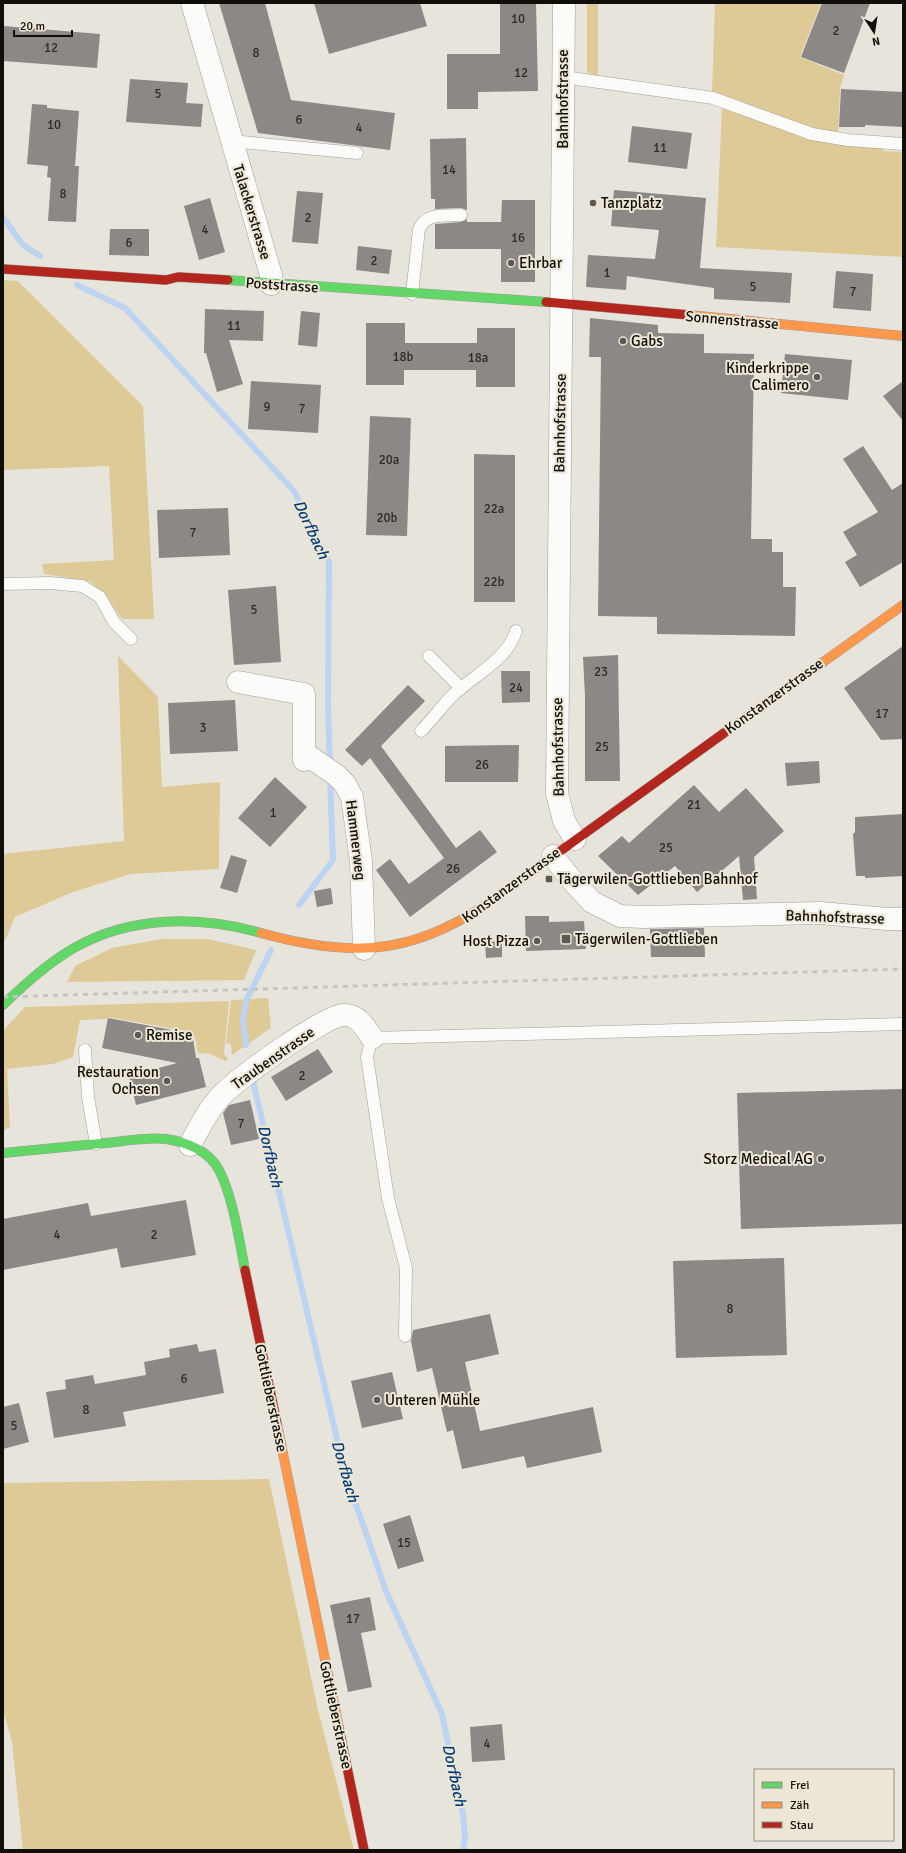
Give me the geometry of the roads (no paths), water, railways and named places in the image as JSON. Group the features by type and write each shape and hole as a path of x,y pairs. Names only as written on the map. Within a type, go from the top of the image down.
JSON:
{"street":[{"name":"Talackerstrasse","path":"192,3 231,142 271,275 271,284"},
{"name":"Bahnhofstrasse","path":"564,3 557,793 564,821 575,839"},
{"name":"Poststrasse","path":"3,269 166,280 178,277 561,303"},
{"name":"Sonnenstrasse","path":"561,303 903,336"},
{"name":"Konstanzerstrasse","path":"3,1005 46,965 71,948 98,935 126,926 156,920 188,920 220,923 337,948 364,949 408,943 459,924 474,915 575,839 903,605"},
{"name":"Hammerweg","path":"238,682 304,694 316,763 345,784 352,797 361,861 364,949"},
{"name":"Bahnhofstrasse","path":"552,856 592,902 620,916 658,917 821,913 886,919 903,919"},
{"name":"Traubenstrasse","path":"190,1145 206,1116 221,1095 240,1078 324,1021 343,1015 360,1020 372,1038"},
{"name":"Gottlieberstrasse","path":"3,1153 132,1140 166,1139 190,1145 206,1153 219,1169 233,1214 364,1850"}],"lane":[{"path":"563,77 713,98 812,134 848,140 903,144"},
{"name":"Talackerstrasse","path":"231,142 357,153"},
{"path":"412,294 419,229 422,222 431,216 461,215"},
{"path":"3,584 50,582 82,586 100,597 114,622 131,639"},
{"path":"422,731 452,695 500,656 512,642 516,631"},
{"path":"429,656 461,688"},
{"path":"405,1336 406,1268 388,1198 367,1057 372,1038 903,1024"},
{"path":"85,1050 88,1097 96,1144"}],"waterway":[{"name":"Dorfbach","path":"3,217 23,245 40,256"},
{"name":"Dorfbach","path":"77,285 125,308 294,491 329,562 328,705 330,765"},
{"name":"Dorfbach","path":"299,905 333,860 330,777"},
{"name":"Dorfbach","path":"246,1045 243,1020 246,1001 271,950"},
{"name":"Dorfbach","path":"253,1081 345,1473 386,1591 442,1714 463,1815 465,1838 463,1850"}],"railway":[{"path":"3,997 903,969"}],"place":[{"name":"Tanzplatz","path":"593,203"},
{"name":"Ehrbar","path":"511,263"},
{"name":"Gabs","path":"623,341"},
{"name":"Kinderkrippe Calimero","path":"817,377"},
{"name":"Tägerwilen-Gottlieben Bahnhof","path":"549,879"},
{"name":"Tägerwilen-Gottlieben","path":"566,939"},
{"name":"Host Pizza","path":"537,941"},
{"name":"Remise","path":"138,1035"},
{"name":"Restauration Ochsen","path":"167,1081"},
{"name":"Storz Medical AG","path":"821,1159"},
{"name":"Unteren Mühle","path":"377,1400"}]}
